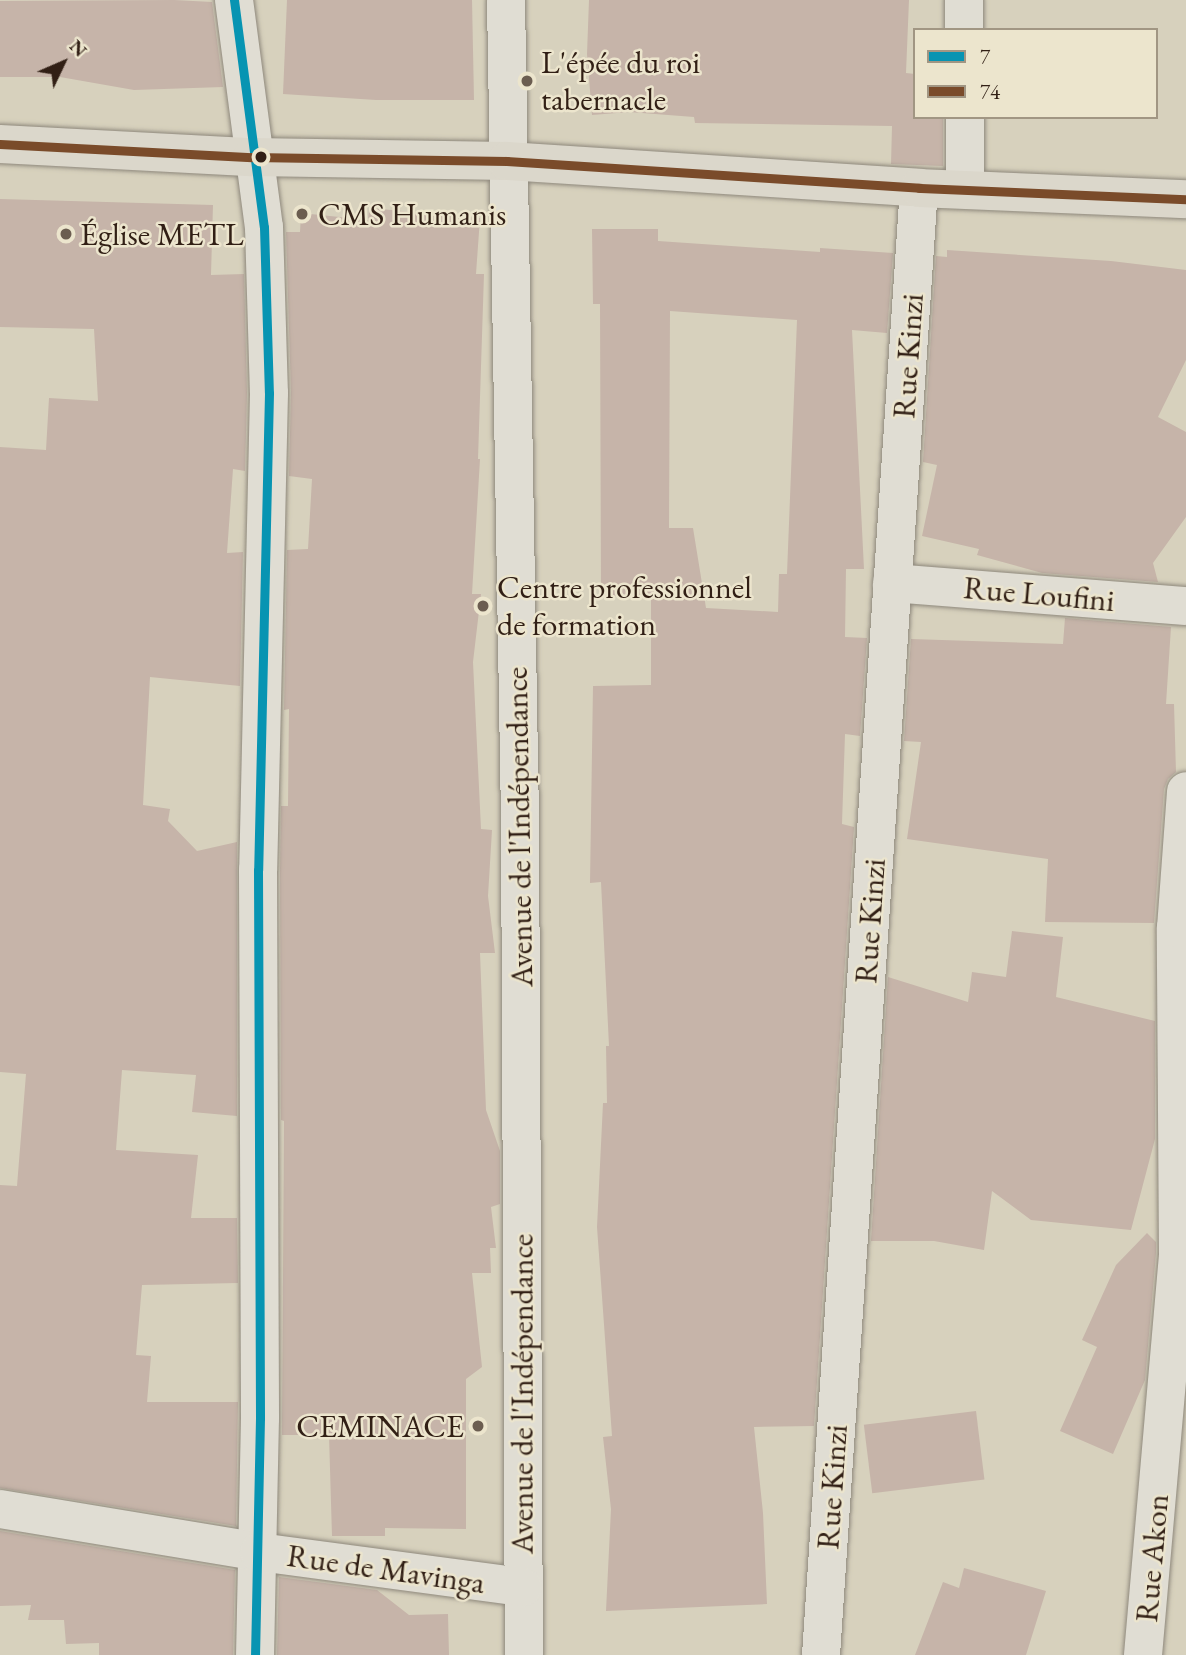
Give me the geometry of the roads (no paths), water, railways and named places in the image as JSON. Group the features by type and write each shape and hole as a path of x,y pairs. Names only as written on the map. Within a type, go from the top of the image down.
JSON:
{"main road":[{"path":"0,144 252,157 507,161 919,188 1186,200"}],"street":[{"path":"234,0 252,157 264,227 269,393 258,870 259,1552 255,1655"},
{"name":"Avenue de l'Indépendance","path":"506,0 520,819 524,1655"},
{"path":"964,0 964,28"},
{"path":"965,119 965,188"},
{"name":"Rue Kinzi","path":"821,1655 919,188"},
{"name":"Rue Loufini","path":"892,583 1186,606"},
{"name":"Rue Akon","path":"1143,1655 1178,1255 1176,928 1186,791"},
{"name":"Rue de Mavinga","path":"0,1508 259,1552 523,1587"}],"place":[{"name":"L'épée du roi tabernacle","path":"527,81"},
{"name":"CMS Humanis","path":"302,214"},
{"name":"Église METL","path":"66,234"},
{"name":"Centre professionnel de formation","path":"483,606"},
{"name":"CEMINACE","path":"478,1426"}]}
